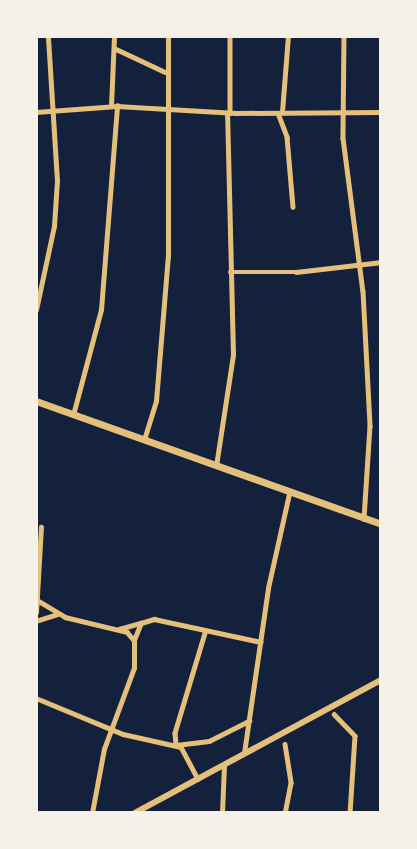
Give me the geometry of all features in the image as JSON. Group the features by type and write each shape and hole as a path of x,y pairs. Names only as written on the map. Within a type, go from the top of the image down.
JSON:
{"main road":[{"path":"36,401 289,494 381,524"},
{"path":"135,813 381,680"}],"street":[{"path":"36,310 54,226 56,111 48,36"},
{"path":"73,415 101,310 114,106 114,36"},
{"path":"144,440 156,401 168,256 165,72 168,36"},
{"path":"216,466 232,355 228,113 230,36"},
{"path":"288,36 280,113 287,137 293,207"},
{"path":"344,36 343,110 359,264 370,426 364,519"},
{"path":"114,48 165,72"},
{"path":"36,112 114,106 228,113 343,110 381,112"},
{"path":"230,272 296,272 381,262"},
{"path":"244,753 268,588 289,494"},
{"path":"36,613 41,527"},
{"path":"37,600 58,614 118,629 134,640"},
{"path":"36,622 58,614"},
{"path":"118,629 154,620 205,633 261,642"},
{"path":"92,813 112,727 134,668 134,640 141,623"},
{"path":"176,745 175,733 205,633"},
{"path":"36,698 138,738 176,745 209,741 249,721"},
{"path":"334,714 355,736 350,813"},
{"path":"285,744 291,783 285,813"},
{"path":"176,745 186,752 198,779"},
{"path":"222,813 224,766"}]}
